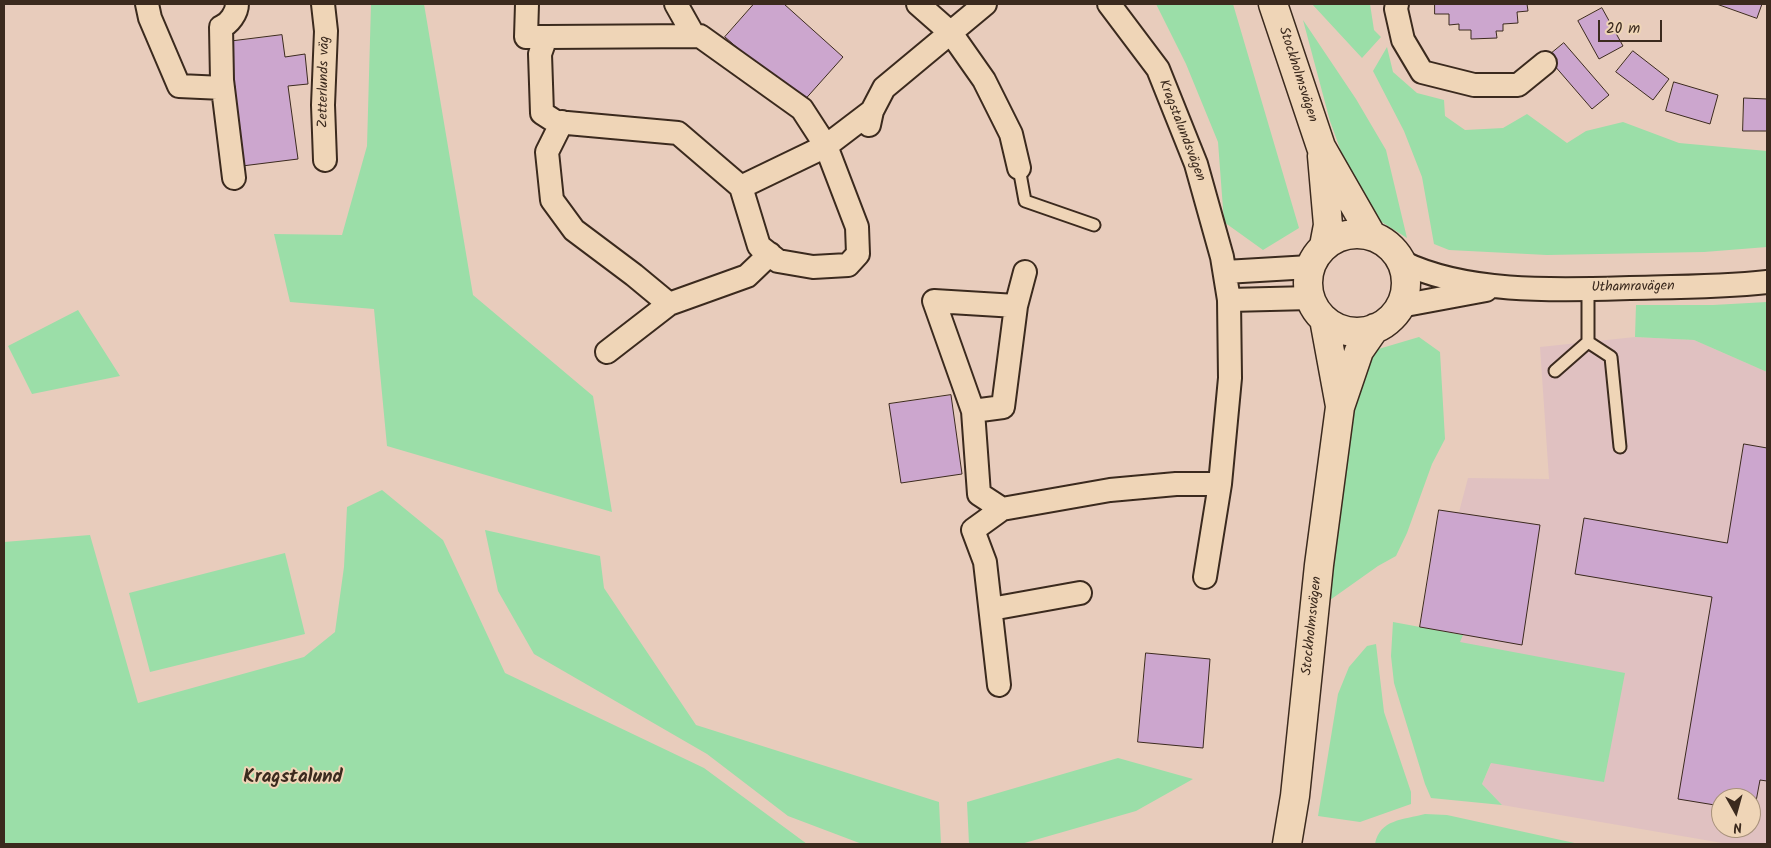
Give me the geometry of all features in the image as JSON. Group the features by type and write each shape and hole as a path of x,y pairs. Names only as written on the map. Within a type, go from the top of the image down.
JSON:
{"main road":[{"name":"Stockholmsvägen","path":"1274,4 1321,147 1372,236"},
{"name":"Stockholmsvägen","path":"1317,257 1328,225 1321,147"},
{"path":"1353,234 1372,236 1387,244 1402,262 1406,279 1405,290 1400,306 1389,319 1375,328 1348,331 1332,325 1317,308 1307,283 1317,257 1337,238 1353,234"},
{"name":"Stockholmsvägen","path":"1317,308 1340,407"},
{"name":"Stockholmsvägen","path":"1287,844 1296,787 1319,565 1340,407 1359,351 1375,328"}],"street":[{"path":"147,4 150,18 179,86 223,88"},
{"path":"234,178 223,88 221,27 228,24 237,9 237,4"},
{"name":"Zetterlunds väg","path":"323,4 326,31 323,105 325,160"},
{"path":"527,4 526,37 700,36 802,108 826,146 857,227 858,254 848,265 812,267 778,261 760,246 741,187 678,133 556,122 542,113 540,54 546,37"},
{"path":"676,4 694,36"},
{"path":"918,4 950,33 984,80 1011,134 1019,168"},
{"path":"741,187 826,146 871,118 884,88 985,4"},
{"name":"Kragstalundsvägen","path":"1109,4 1158,70 1196,164 1225,272 1229,300 1230,378 1220,484 1205,577"},
{"path":"1397,4 1396,9 1403,40 1422,72 1474,85 1518,84 1545,63"},
{"path":"562,122 547,152 552,200 574,230 669,304"},
{"path":"607,352 669,304 747,276 770,254"},
{"path":"1225,272 1317,257"},
{"name":"Uthamravägen","path":"1402,262 1430,274 1499,288 1588,290 1727,286 1767,282"},
{"path":"973,411 1003,407 1016,306 1025,272"},
{"name":"Uthamravägen","path":"1400,306 1499,288"},
{"path":"1229,300 1317,308"},
{"path":"1002,509 979,494 973,411 934,301 1016,306"},
{"path":"999,685 985,562 973,530 1002,509 1110,490 1176,484 1220,484"},
{"path":"991,609 1080,593"}],"lane":[{"path":"1019,168 1025,201 1094,225"},
{"path":"1555,371 1588,342 1588,290"},
{"path":"1588,342 1611,357 1620,447"}],"shaded area":[{"path":"1635,337 1694,340 1767,372 1767,844 1728,844 1502,805 1482,784 1491,764 1438,754 1457,648 1462,635 1420,627 1439,510 1459,512 1468,478 1549,479 1540,347"}],"green space":[{"path":"371,4 424,4 473,295 593,396 612,512 387,446 374,309 290,302 274,234 342,235 367,146"},
{"path":"1156,4 1233,4 1299,228 1263,250 1224,222 1218,142 1186,64"},
{"path":"1312,4 1370,4 1374,30 1381,37 1362,58"},
{"path":"1303,20 1356,99 1386,150 1407,238 1372,216 1359,201 1330,121"},
{"path":"1387,47 1393,72 1417,93 1444,100 1445,116 1465,130 1503,128 1527,114 1567,143 1586,131 1623,122 1679,143 1767,151 1767,247 1704,252 1547,255 1449,250 1434,244 1422,177 1404,131 1373,71"},
{"path":"1767,302 1767,372 1694,340 1635,337 1636,305 1713,305"},
{"path":"78,310 120,376 32,394 8,346"},
{"path":"1419,337 1440,352 1445,439 1432,464 1407,533 1396,556 1378,566 1330,600 1357,370 1365,353"},
{"path":"382,490 443,540 505,673 704,768 807,844 4,844 4,542 90,535 138,703 304,657 335,632 344,567 347,507"},
{"path":"485,530 600,556 604,588 696,725 939,802 941,844 862,844 788,816 707,754 534,654 498,591"},
{"path":"285,553 305,634 150,672 129,593"},
{"path":"1393,622 1463,635 1460,642 1625,673 1604,782 1491,763 1482,784 1502,805 1431,798 1394,683 1391,656"},
{"path":"1376,644 1384,712 1411,792 1411,804 1360,822 1318,816 1338,694 1349,667 1367,646"},
{"path":"1118,758 1193,779 1136,811 1021,844 969,844 967,802"},
{"path":"1425,814 1447,815 1579,844 1375,844 1378,836 1387,825"}],"building":[{"path":"754,4 784,4 843,57 801,104 725,37"},
{"path":"1435,4 1527,4 1528,11 1517,12 1518,23 1503,24 1503,31 1496,31 1497,38 1471,39 1471,30 1459,30 1459,24 1449,25 1449,14 1435,14"},
{"path":"1717,4 1762,4 1757,18"},
{"path":"1602,8 1623,46 1599,59 1578,21"},
{"path":"282,35 285,57 305,54 308,84 288,86 298,159 242,166 226,42"},
{"path":"1564,43 1609,95 1592,109 1547,57"},
{"path":"1633,51 1669,79 1653,100 1616,72"},
{"path":"1674,82 1718,95 1710,124 1666,111"},
{"path":"1744,98 1767,99 1767,131 1743,131"},
{"path":"951,395 962,474 901,483 889,404"},
{"path":"1744,444 1767,448 1767,781 1760,780 1758,788 1711,788 1711,804 1678,799 1712,597 1575,574 1584,518 1727,543"},
{"path":"1439,510 1540,525 1522,645 1420,627"},
{"path":"1146,653 1210,659 1203,748 1138,742"}],"district":[{"name":"Kragstalund","path":"293,779"}]}
